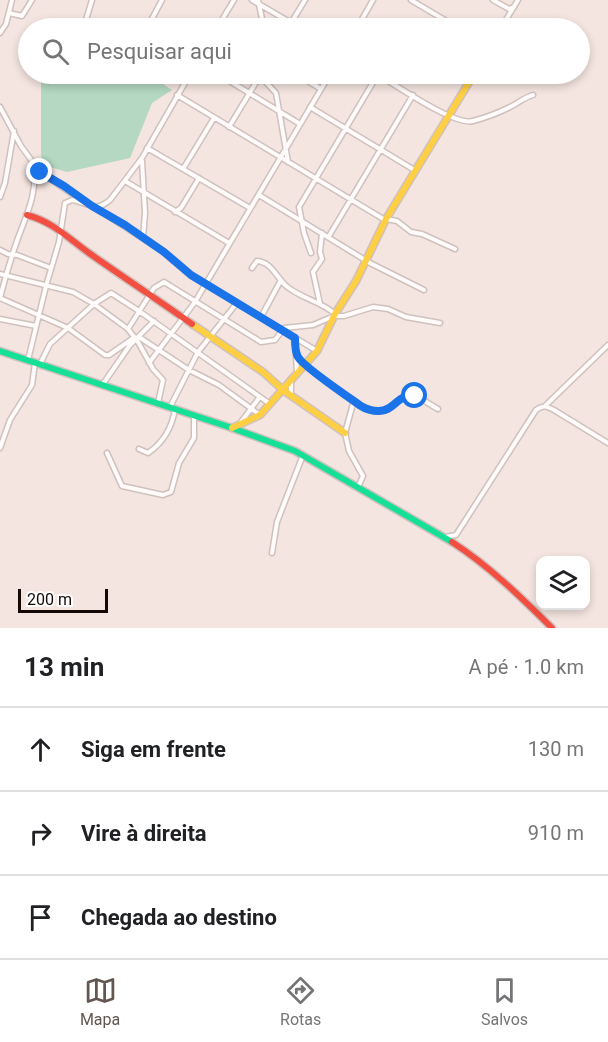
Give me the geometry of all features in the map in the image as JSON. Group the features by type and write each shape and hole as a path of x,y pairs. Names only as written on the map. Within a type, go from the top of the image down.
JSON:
{"street":[{"path":"0,33 5,27 12,0"},
{"path":"9,13 22,16 32,0"},
{"path":"87,18 92,0"},
{"path":"152,18 162,0"},
{"path":"225,18 234,0"},
{"path":"252,0 259,2 282,18"},
{"path":"294,18 305,0"},
{"path":"363,18 373,0"},
{"path":"411,0 441,18"},
{"path":"419,5 422,0"},
{"path":"494,0 511,10"},
{"path":"507,18 518,0"},
{"path":"259,2 262,18"},
{"path":"95,208 110,200 142,158 184,84"},
{"path":"235,84 300,124"},
{"path":"230,127 255,84"},
{"path":"268,84 276,93 281,111 288,163"},
{"path":"313,84 321,89"},
{"path":"149,363 195,302 324,84"},
{"path":"311,253 299,207 371,84"},
{"path":"394,84 448,116 471,121 503,110 533,95"},
{"path":"232,428 260,415 317,351 385,220 467,84"},
{"path":"177,95 385,220 397,221 411,232 422,234 455,249"},
{"path":"329,236 412,95"},
{"path":"0,106 21,146 45,176 143,237 191,275 236,304 317,351"},
{"path":"310,107 416,171"},
{"path":"183,169 214,118"},
{"path":"0,197 5,183 14,129"},
{"path":"147,148 250,208"},
{"path":"142,158 145,213 143,237"},
{"path":"34,165 34,193 0,298 68,328 105,355 109,355 137,338"},
{"path":"175,212 181,208 199,178"},
{"path":"125,181 230,243"},
{"path":"259,195 366,260 424,290"},
{"path":"0,448 10,420 32,385 36,326 59,242 63,208 67,201 72,200 87,204"},
{"path":"27,215 45,220 60,229 86,250 262,372 283,390 345,433"},
{"path":"320,304 313,272 322,259 320,252 322,232"},
{"path":"0,250 51,268"},
{"path":"252,268 257,261 266,263 292,290 320,304 334,315"},
{"path":"0,274 73,292 128,329 137,338 149,363 164,383 158,403"},
{"path":"261,317 281,279"},
{"path":"128,329 154,288 164,282 261,342 275,340 282,330 313,325 334,315 344,316 373,307 388,309 406,317 440,323"},
{"path":"34,362 50,344 94,304 111,293 270,404"},
{"path":"139,449 148,453 171,428 173,408 198,352 236,304"},
{"path":"0,319 36,326"},
{"path":"102,385 137,338 154,321"},
{"path":"137,338 160,349 189,370 219,385 260,415"},
{"path":"295,338 297,373"},
{"path":"444,537 456,535 536,410 546,405 608,345"},
{"path":"0,351 276,443 303,455 444,537 495,572 550,627"},
{"path":"296,355 304,365 362,407 380,411 392,408 404,396 410,395 438,409"},
{"path":"291,380 291,395"},
{"path":"240,423 259,398"},
{"path":"354,400 345,433 349,451 363,476 358,486"},
{"path":"546,405 608,443"},
{"path":"107,453 122,486 168,495 171,492 179,463 194,438 194,415"},
{"path":"272,553 277,522 303,455"}],"green space":[{"path":"41,84 163,84 172,90 152,103 130,158 67,172 43,165"}],"traffic: fast":[{"path":"0,351 295,451 452,542"}],"traffic: slow":[{"path":"232,428 260,415 317,351 335,314 356,281 386,219 468,84"},
{"path":"192,324 263,372 283,390 345,433"}],"traffic: jam":[{"path":"27,215 60,231 192,324"},
{"path":"452,542 492,572 552,628"}],"route":[{"path":"40,172 125,225 164,252 191,275 295,338 296,355 304,365 362,407 387,411 404,396 415,396"}]}
